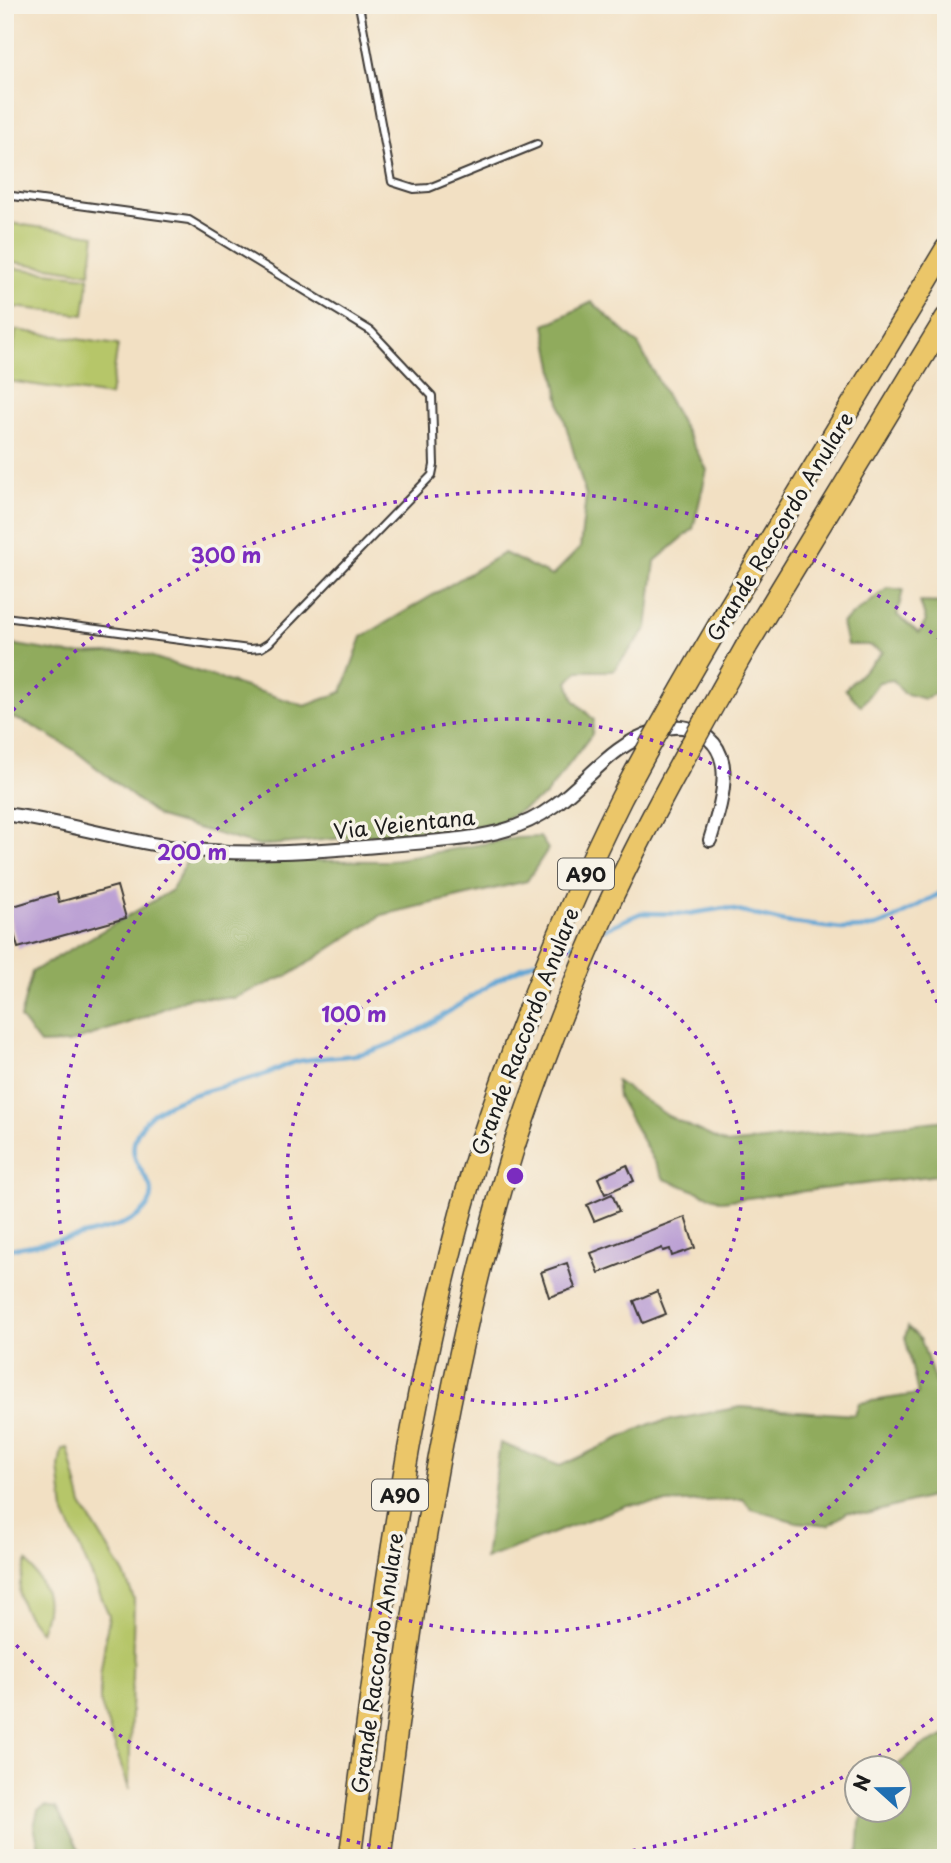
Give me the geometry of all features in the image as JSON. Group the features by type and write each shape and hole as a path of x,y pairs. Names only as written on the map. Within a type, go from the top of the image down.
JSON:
{"highway":[{"name":"Grande Raccordo Anulare","path":"350,1858 390,1566 414,1420 447,1256 482,1139 531,1003 592,860 638,768 720,623 946,249"},
{"name":"Grande Raccordo Anulare","path":"380,1858 420,1570 451,1390 482,1258 515,1143 563,1012 607,908 674,777 746,648 946,318"}],"street":[{"name":"Via Veientana","path":"5,814 159,845 225,852 335,850 465,839 509,829 539,816 564,798 619,747 645,734 680,726 708,738 720,753 723,767 722,791 710,840"}],"lane":[{"path":"359,5 392,181 414,189 439,185 537,144"},
{"path":"5,195 190,220 371,331 432,396 434,465 432,475 269,643 261,648 249,649 5,617"}],"green space":[{"path":"9,223 95,235 90,273 5,261"},
{"path":"5,267 89,277 84,315 5,306"},
{"path":"592,302 638,344 707,470 693,529 655,561 647,628 613,671 578,671 568,682 574,700 594,720 592,734 545,796 497,824 259,846 159,817 74,750 29,724 5,715 5,643 70,654 137,652 305,706 342,692 362,637 504,553 552,576 580,548 586,496 561,408 545,325"},
{"path":"16,330 118,345 110,396 8,381"},
{"path":"888,588 903,590 897,615 919,633 926,621 920,602 946,603 946,688 924,699 903,693 893,680 879,682 861,706 845,689 883,652 868,645 847,645 842,623"},
{"path":"540,837 548,849 527,881 382,915 291,974 234,998 190,997 140,1019 68,1043 40,1044 20,1018 32,972 172,890 187,860 387,861 516,838"},
{"path":"616,1081 668,1116 727,1144 946,1120 946,1174 722,1201 664,1179 618,1097"},
{"path":"908,1327 921,1340 936,1385 946,1384 946,1493 866,1514 848,1512 829,1525 796,1522 751,1509 743,1499 627,1505 485,1559 500,1443 560,1466 650,1424 741,1407 855,1415 859,1403 918,1394 905,1337"},
{"path":"68,1448 82,1505 124,1574 134,1599 129,1789 100,1701 100,1677 109,1615 64,1512 59,1467 62,1449"},
{"path":"27,1561 46,1595 46,1611 40,1632 20,1599 20,1583"},
{"path":"946,1735 946,1858 858,1858 860,1825 912,1825 910,1755 920,1747"},
{"path":"45,1806 56,1808 84,1858 42,1858 34,1827 38,1810"}],"building":[{"path":"117,886 126,918 18,948 7,908 57,893 59,902"},
{"path":"627,1165 634,1181 605,1194 598,1178"},
{"path":"612,1194 619,1211 594,1221 587,1205"},
{"path":"685,1217 695,1248 672,1256 670,1249 663,1251 662,1248 599,1273 591,1253"},
{"path":"567,1263 575,1288 549,1297 541,1272"},
{"path":"657,1291 666,1314 643,1323 634,1301"}],"waterway":[{"path":"605,929 641,913 687,914 725,908 785,922 842,929 863,928 892,920 946,890"},
{"path":"560,950 584,939"},
{"path":"5,1250 95,1232 138,1216 149,1205 152,1195 150,1185 135,1157 134,1146 138,1132 156,1111 194,1094 264,1075 295,1062 359,1054 386,1046 419,1030 502,977 540,959"}]}
